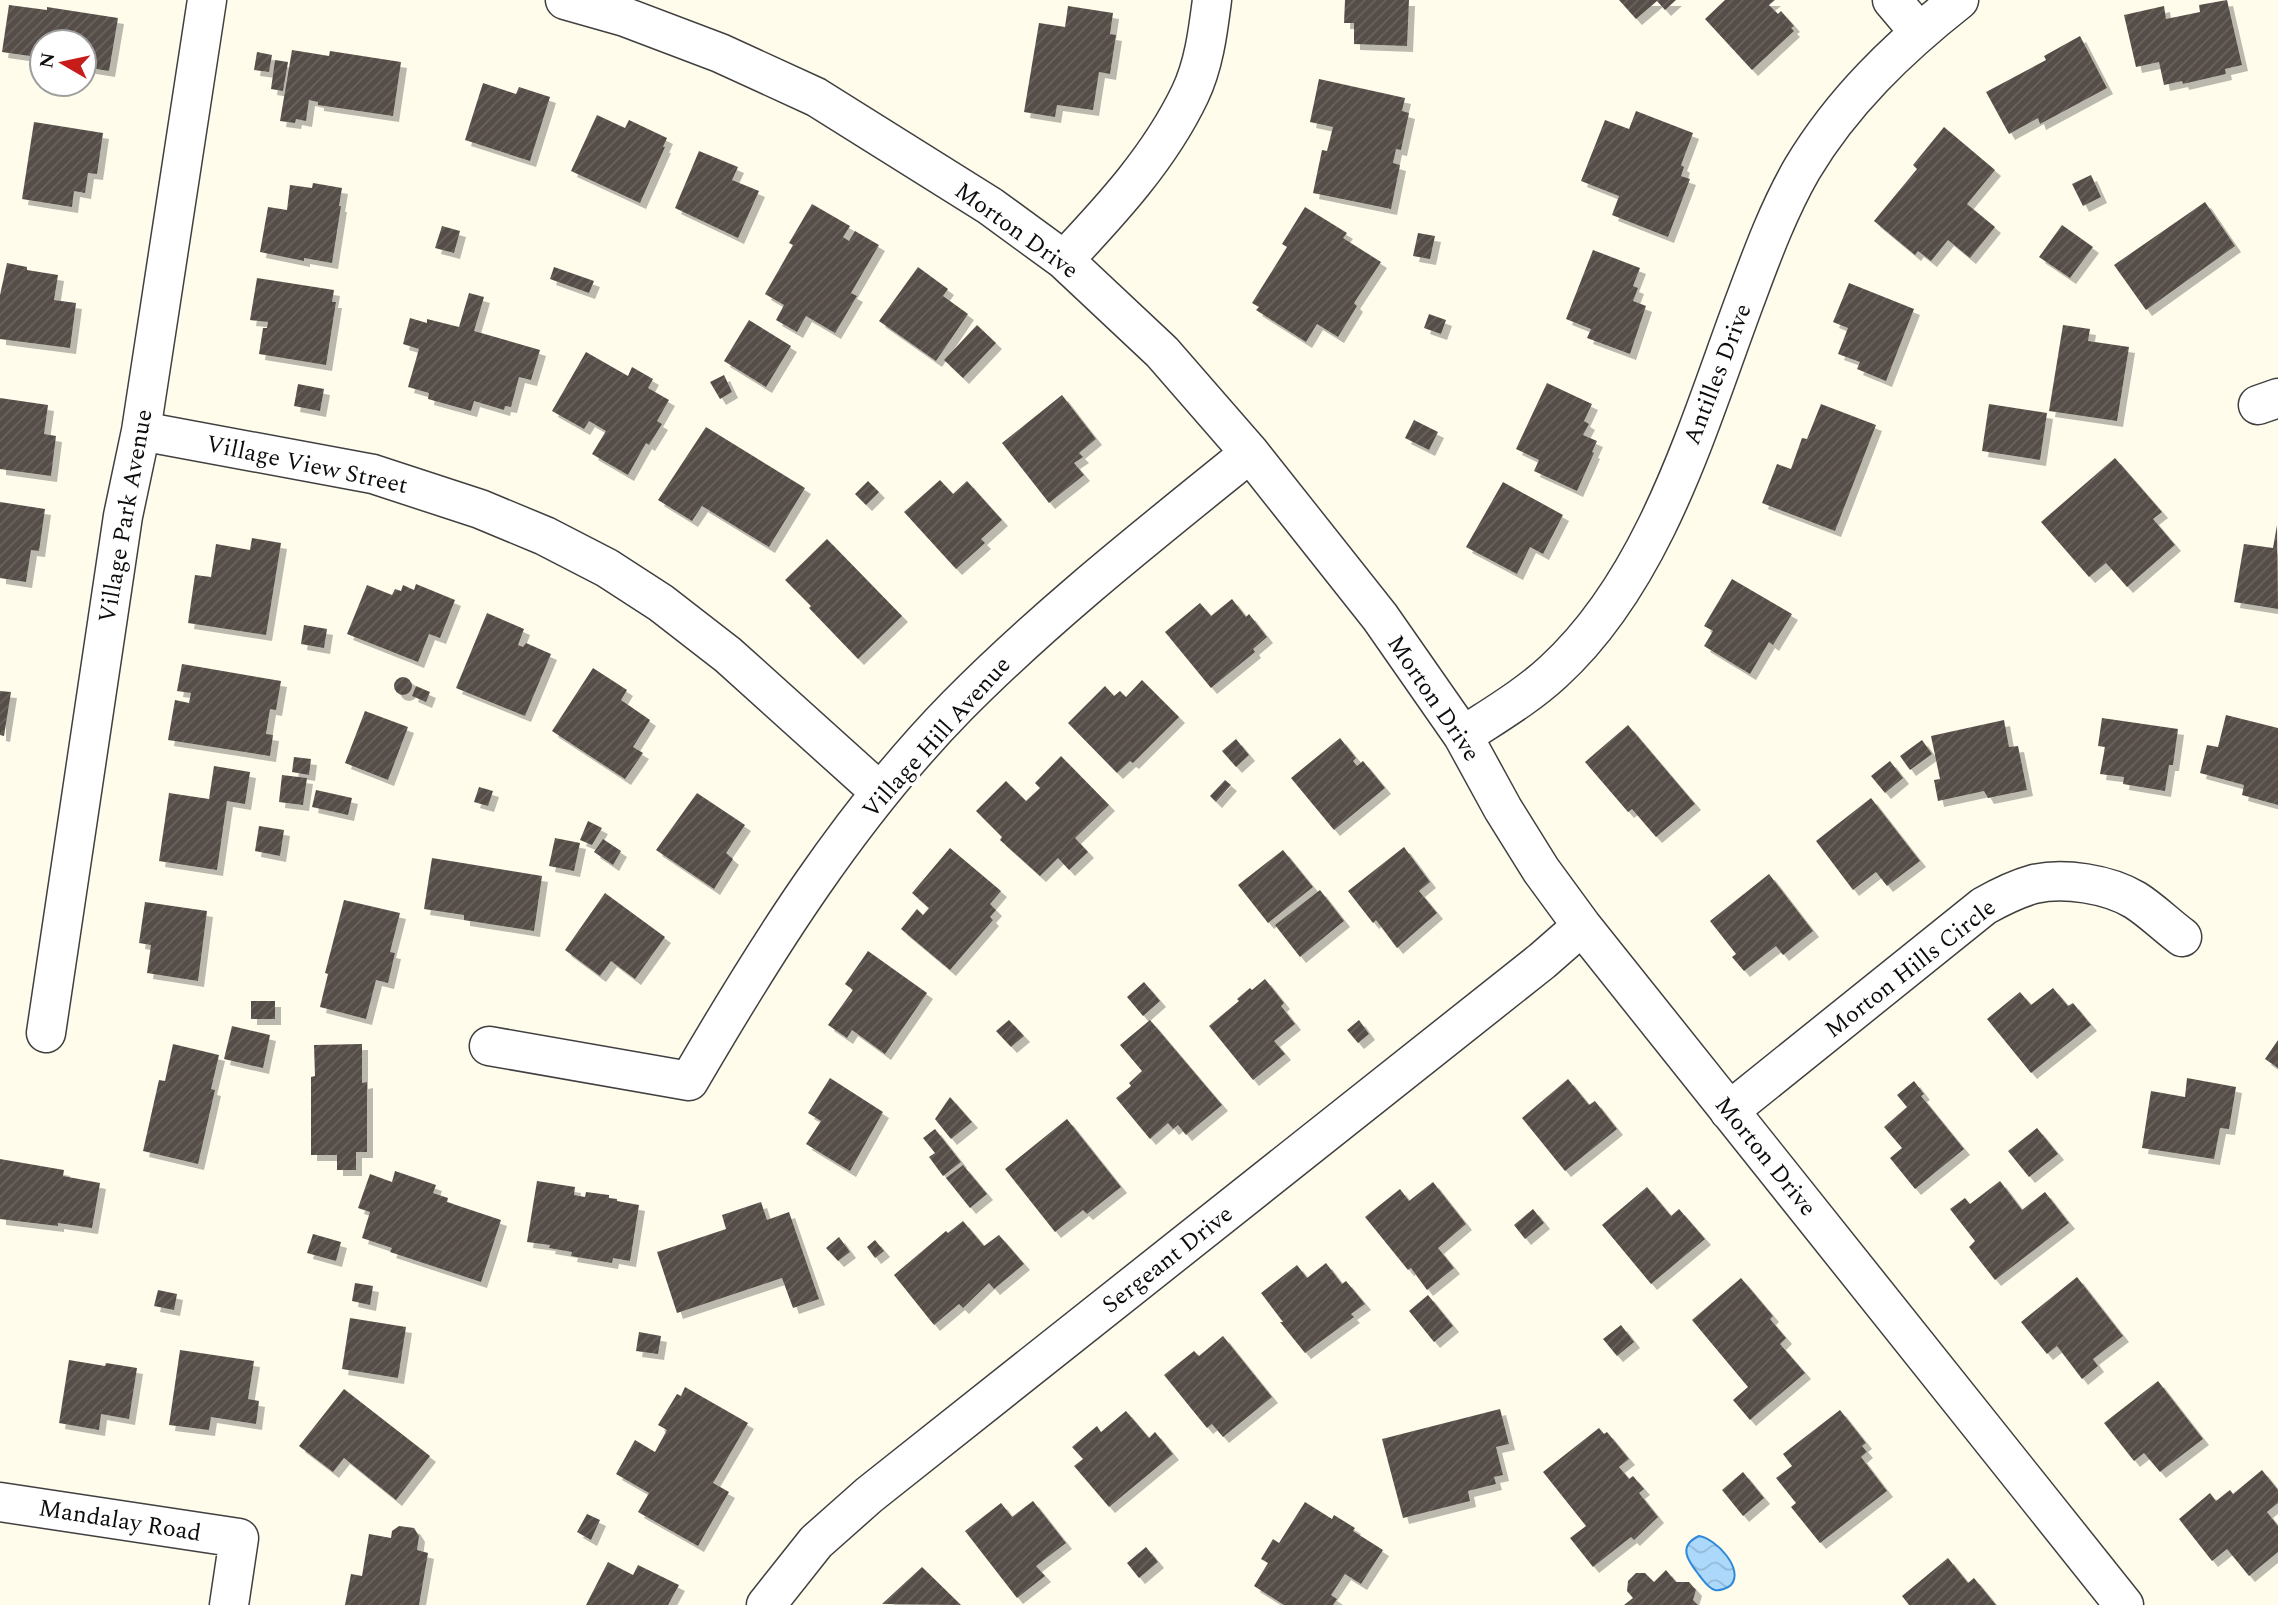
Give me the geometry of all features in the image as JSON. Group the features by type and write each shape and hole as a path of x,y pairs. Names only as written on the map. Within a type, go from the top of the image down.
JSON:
{"street":[{"name":"Village Park Avenue","path":"46,1033 123,516 141,431 206,0"},
{"name":"Morton Drive","path":"565,0 625,17 720,53 816,97 990,206 1064,260 1161,352 1250,453 1380,617 1463,736 1541,870 1582,926 2124,1605"},
{"path":"1064,260 1134,181 1165,138 1191,92 1207,41 1212,0"},
{"path":"1892,0 1919,32"},
{"name":"Antilles Drive","path":"1463,736 1553,673 1584,640 1618,593 1647,543 1676,484 1774,224 1802,170 1833,123 1871,78 1919,32 1959,0"},
{"name":"Village View Street","path":"141,431 373,474 469,506 545,536 607,568 690,625 728,655 880,792"},
{"name":"Village Hill Avenue","path":"489,1046 689,1081 762,958 880,792 956,707 1037,629 1119,558 1250,453"},
{"name":"Morton Hills Circle","path":"1729,1111 1984,906 2008,893 2036,884 2067,882 2101,887 2135,900 2182,937"},
{"name":"Sergeant Drive","path":"766,1605 816,1542 869,1495 1531,970 1582,926"},
{"name":"Mandalay Road","path":"0,1502 239,1538 229,1605"}],"water":[{"path":"1699,1536 1713,1542 1731,1563 1734,1578 1728,1587 1721,1590 1710,1588 1691,1564 1686,1549 1692,1540"}],"building":[{"path":"1345,0 1409,0 1407,46 1354,44 1354,23 1344,23"},
{"path":"1619,0 1676,0 1665,10 1657,1 1636,19"},
{"path":"1725,0 1775,0 1769,5 1778,14 1781,11 1794,26 1791,28 1794,31 1752,70 1705,19"},
{"path":"2227,0 2242,65 2225,69 2226,74 2183,84 2182,81 2164,85 2159,62 2136,67 2124,15 2164,6 2166,19 2200,12 2199,5"},
{"path":"9,5 47,10 47,7 118,18 109,71 98,69 98,28 28,28 28,56 2,52"},
{"path":"1068,6 1113,13 1110,34 1116,35 1110,74 1099,72 1093,110 1057,105 1055,117 1024,112 1039,23 1065,27"},
{"path":"2080,36 2107,88 2040,124 2038,118 2009,134 1986,92 2046,60 2044,56"},
{"path":"292,50 329,56 330,51 401,62 393,116 318,105 318,102 309,100 306,121 280,121"},
{"path":"257,52 272,55 269,72 254,70"},
{"path":"275,60 288,62 283,91 271,89"},
{"path":"1319,79 1405,98 1402,111 1409,113 1401,150 1396,149 1393,163 1400,165 1391,209 1313,193 1322,150 1327,151 1333,127 1310,122"},
{"path":"483,83 516,94 519,87 550,97 530,161 465,140"},
{"path":"1636,111 1693,133 1681,165 1684,167 1681,176 1690,179 1668,237 1612,215 1619,196 1581,181 1605,120 1629,129"},
{"path":"597,115 625,128 629,120 667,138 640,203 571,171"},
{"path":"34,122 103,133 97,174 88,173 85,193 74,191 72,207 22,199"},
{"path":"1944,127 1995,170 1967,204 1995,227 1970,258 1948,240 1931,261 1918,251 1915,255 1874,221 1917,169 1913,165"},
{"path":"699,151 738,167 732,180 759,191 738,238 675,208"},
{"path":"2091,175 2101,197 2083,206 2072,184"},
{"path":"313,183 342,188 332,263 304,258 304,261 260,252 268,207 287,210 290,185 312,188"},
{"path":"2205,202 2235,246 2146,310 2114,265"},
{"path":"812,204 850,226 843,237 849,241 855,231 879,245 851,293 857,296 835,333 806,316 797,332 776,320 784,305 765,294 793,245 789,243"},
{"path":"1305,207 1347,233 1343,238 1381,262 1354,303 1357,306 1338,337 1317,324 1306,342 1256,310 1259,307 1252,303 1287,247 1282,244"},
{"path":"2062,225 2093,247 2070,278 2039,257"},
{"path":"442,226 460,231 454,253 435,248"},
{"path":"1418,233 1435,236 1430,259 1413,256"},
{"path":"1593,250 1640,268 1633,286 1638,288 1633,301 1646,306 1630,354 1587,338 1591,329 1566,319"},
{"path":"7,263 27,267 27,270 58,275 54,300 76,303 70,348 0,339 0,295"},
{"path":"554,267 594,281 589,293 550,279"},
{"path":"918,267 948,289 943,296 968,314 936,361 879,321"},
{"path":"257,278 334,290 332,302 336,302 326,365 259,354 263,328 267,328 268,322 250,320"},
{"path":"1849,283 1914,309 1886,381 1857,369 1860,362 1838,354 1848,328 1833,322"},
{"path":"469,293 484,297 474,331 540,350 531,380 519,377 511,407 505,406 504,410 474,401 471,411 428,399 429,393 408,387 419,349 403,344 410,318 459,327"},
{"path":"1429,314 1446,320 1441,334 1424,328"},
{"path":"749,320 791,346 766,387 724,361"},
{"path":"977,325 996,343 963,378 944,360"},
{"path":"2063,325 2090,329 2088,341 2129,347 2117,421 2049,411"},
{"path":"586,352 628,376 632,367 653,379 648,388 669,400 657,421 662,424 649,445 646,443 628,475 592,454 606,431 589,421 584,429 552,411"},
{"path":"724,375 732,392 720,399 710,382"},
{"path":"1547,383 1592,404 1584,421 1589,424 1583,435 1597,441 1577,491 1534,471 1539,460 1516,449"},
{"path":"298,384 324,389 320,411 294,406"},
{"path":"1062,395 1096,439 1079,453 1083,457 1074,463 1084,475 1049,503 1002,443"},
{"path":"0,398 48,405 44,434 56,436 51,476 0,469"},
{"path":"1821,404 1876,425 1835,531 1762,503 1777,464 1791,469 1802,438 1807,439"},
{"path":"1989,404 2047,413 2040,460 1982,451"},
{"path":"1414,420 1438,432 1429,450 1405,438"},
{"path":"706,427 805,488 769,547 702,506 692,521 658,500"},
{"path":"2115,458 2162,512 2153,519 2175,545 2127,587 2106,563 2089,577 2041,522"},
{"path":"940,480 953,494 967,481 1002,520 981,539 985,543 956,569 904,512"},
{"path":"868,481 879,492 866,505 855,494"},
{"path":"1503,482 1563,515 1543,554 1530,547 1517,574 1466,547"},
{"path":"0,502 45,509 39,551 31,550 26,582 0,578"},
{"path":"2277,525 2278,609 2234,602 2244,544 2273,548"},
{"path":"252,538 281,543 266,635 188,623 195,575 211,577 216,544 250,550"},
{"path":"827,539 902,616 858,659 785,580"},
{"path":"1732,579 1792,614 1773,645 1769,642 1750,674 1704,646 1713,631 1704,626"},
{"path":"416,584 455,600 440,638 429,634 418,662 347,634 367,585 392,595 395,589 401,591 403,585 414,590"},
{"path":"1232,599 1246,617 1249,614 1267,637 1253,649 1255,652 1211,688 1165,632 1200,603 1211,616"},
{"path":"487,613 524,629 518,645 523,647 526,643 551,654 525,716 456,688"},
{"path":"304,625 327,629 324,648 301,644"},
{"path":"182,664 281,681 276,710 270,709 266,734 273,735 270,756 168,740 175,700 189,703 191,693 177,691"},
{"path":"593,668 627,690 621,700 650,720 633,747 643,753 625,779 552,731"},
{"path":"403,677 409,680 412,686 409,692 403,695 397,692 394,686 397,680"},
{"path":"1142,680 1179,717 1133,763 1130,761 1117,773 1068,723 1105,686 1114,696 1120,691 1126,697"},
{"path":"416,686 430,692 426,702 412,696"},
{"path":"0,691 11,692 4,736 0,735"},
{"path":"365,711 408,727 388,780 345,763"},
{"path":"2226,715 2278,728 2278,805 2242,795 2244,785 2200,773 2207,745 2218,747"},
{"path":"2102,718 2178,729 2173,765 2169,765 2165,791 2123,784 2124,777 2100,774 2105,747 2098,746"},
{"path":"2004,720 2009,747 2018,746 2027,790 1988,798 1984,791 1938,801 1934,780 1940,779 1931,736"},
{"path":"1628,725 1695,804 1656,837 1632,809 1628,812 1585,762"},
{"path":"1340,738 1356,758 1353,761 1357,766 1363,761 1385,788 1334,830 1291,778"},
{"path":"1236,739 1249,755 1236,767 1222,751"},
{"path":"1922,740 1932,754 1910,770 1900,756"},
{"path":"1061,756 1109,805 1075,838 1088,852 1069,870 1058,858 1040,876 1000,840 1002,837 976,811 1006,781 1026,801 1040,788 1035,783"},
{"path":"294,757 311,759 309,775 292,772"},
{"path":"1890,761 1903,778 1885,793 1871,776"},
{"path":"214,766 250,772 245,804 227,801 217,870 159,861 169,793 209,799"},
{"path":"282,775 307,778 303,805 279,802"},
{"path":"1225,780 1231,785 1216,802 1210,796"},
{"path":"479,787 493,791 488,806 474,802"},
{"path":"316,790 352,798 348,815 312,807"},
{"path":"697,793 745,825 726,853 733,859 714,889 656,850"},
{"path":"1871,798 1920,861 1887,886 1876,872 1853,890 1816,841"},
{"path":"588,821 602,828 592,845 580,840"},
{"path":"259,826 284,830 280,856 255,851"},
{"path":"555,838 580,843 574,871 549,866"},
{"path":"603,839 621,851 613,865 594,852"},
{"path":"1404,847 1430,882 1419,891 1437,913 1397,948 1376,920 1373,923 1348,891"},
{"path":"950,848 1001,891 990,904 996,910 990,917 993,920 950,970 901,929 917,909 923,915 929,908 912,893"},
{"path":"1283,850 1313,887 1268,923 1238,885"},
{"path":"432,858 542,876 534,931 464,920 464,915 424,909"},
{"path":"1769,874 1813,931 1783,955 1776,946 1744,971 1732,957 1736,954 1710,921"},
{"path":"1320,890 1344,921 1300,957 1275,925"},
{"path":"605,893 665,937 635,979 611,961 600,976 565,950"},
{"path":"344,900 400,913 390,952 395,953 388,983 376,980 366,1019 320,1007 328,974 325,973"},
{"path":"145,902 207,911 198,981 147,973 151,945 139,943"},
{"path":"868,951 927,993 885,1054 852,1030 847,1038 828,1025 853,990 845,984"},
{"path":"1265,979 1284,1003 1281,1006 1295,1024 1274,1041 1285,1054 1253,1080 1209,1026 1250,988 1252,990"},
{"path":"1144,982 1160,1001 1143,1016 1127,997"},
{"path":"2053,988 2068,1006 2073,1003 2091,1025 2031,1073 1987,1019 2020,992 2031,1005"},
{"path":"251,1001 275,1001 275,1019 251,1019"},
{"path":"1009,1020 1024,1036 1011,1047 996,1031"},
{"path":"1150,1020 1222,1105 1186,1135 1178,1125 1173,1129 1168,1123 1150,1139 1116,1098 1131,1086 1129,1083 1142,1071 1120,1045"},
{"path":"1359,1020 1369,1034 1358,1043 1347,1030"},
{"path":"232,1026 270,1035 263,1068 224,1059"},
{"path":"2278,1040 2278,1068 2265,1059"},
{"path":"173,1044 219,1055 211,1089 215,1090 198,1164 143,1151 159,1080 165,1081"},
{"path":"362,1044 362,1083 367,1082 367,1152 356,1152 356,1170 337,1170 337,1155 311,1155 311,1077 315,1076 314,1045"},
{"path":"830,1078 883,1112 850,1171 806,1144 821,1121 808,1113"},
{"path":"2187,1078 2236,1087 2229,1129 2220,1128 2214,1159 2142,1148 2151,1091 2185,1097"},
{"path":"1568,1079 1589,1105 1595,1101 1617,1129 1565,1171 1522,1118"},
{"path":"1914,1081 1924,1094 1921,1096 1964,1149 1915,1189 1890,1158 1902,1148 1884,1127 1907,1107 1897,1095"},
{"path":"950,1097 972,1122 951,1139 935,1119"},
{"path":"1067,1119 1121,1187 1087,1214 1083,1210 1055,1232 1005,1169"},
{"path":"2037,1128 2058,1154 2029,1177 2008,1151"},
{"path":"935,1129 961,1162 943,1176 929,1157 935,1153 923,1138"},
{"path":"0,1159 64,1170 63,1176 100,1183 92,1228 0,1219"},
{"path":"963,1165 987,1194 970,1208 946,1178"},
{"path":"395,1171 436,1185 433,1193 448,1198 447,1202 501,1220 481,1282 390,1252 392,1248 362,1238 370,1212 358,1208 370,1174 392,1182"},
{"path":"537,1181 575,1187 574,1195 585,1197 586,1192 609,1195 609,1198 617,1201 639,1205 630,1261 613,1258 612,1263 571,1256 572,1252 549,1248 550,1245 527,1242"},
{"path":"2000,1181 2022,1210 2045,1192 2069,1223 1995,1280 1969,1247 1975,1241 1950,1209 1965,1198 1970,1204"},
{"path":"1433,1182 1466,1224 1438,1248 1454,1268 1427,1290 1365,1217 1400,1189 1409,1201"},
{"path":"1647,1187 1671,1216 1679,1209 1705,1239 1651,1284 1602,1225"},
{"path":"761,1202 767,1220 789,1212 819,1299 793,1308 782,1278 677,1313 657,1252 726,1229 722,1215"},
{"path":"1533,1209 1544,1223 1525,1239 1514,1225"},
{"path":"963,1221 984,1246 999,1235 1024,1264 994,1289 989,1283 963,1308 959,1304 934,1325 894,1275 946,1231 948,1233"},
{"path":"313,1234 341,1242 336,1261 307,1253"},
{"path":"839,1237 850,1252 838,1261 826,1248"},
{"path":"875,1240 884,1251 875,1258 867,1247"},
{"path":"1326,1263 1342,1284 1346,1281 1365,1304 1351,1314 1354,1317 1305,1353 1261,1293 1297,1265 1307,1278"},
{"path":"2077,1277 2123,1336 2093,1359 2098,1366 2082,1379 2057,1346 2047,1354 2021,1322"},
{"path":"1741,1278 1773,1316 1770,1319 1786,1338 1780,1344 1805,1373 1750,1420 1733,1400 1748,1387 1692,1320"},
{"path":"355,1283 373,1286 370,1305 352,1301"},
{"path":"158,1290 177,1294 174,1310 154,1306"},
{"path":"1428,1295 1453,1326 1434,1342 1409,1311"},
{"path":"350,1318 406,1327 398,1378 342,1369"},
{"path":"1621,1325 1634,1342 1617,1356 1603,1339"},
{"path":"639,1332 661,1336 658,1354 636,1351"},
{"path":"1223,1336 1272,1397 1223,1437 1212,1424 1207,1428 1164,1375 1194,1351 1199,1356"},
{"path":"180,1350 254,1361 248,1399 259,1401 256,1424 211,1417 209,1430 169,1425"},
{"path":"69,1360 137,1368 129,1419 101,1414 99,1430 59,1423"},
{"path":"2158,1381 2203,1439 2160,1472 2144,1453 2134,1461 2104,1423"},
{"path":"685,1387 748,1423 713,1483 729,1492 698,1546 638,1512 649,1493 616,1474 635,1440 655,1452 667,1430 658,1425 677,1394 681,1396"},
{"path":"344,1389 430,1456 396,1500 344,1458 333,1472 299,1446"},
{"path":"1500,1409 1509,1444 1496,1447 1503,1475 1494,1477 1496,1484 1468,1491 1470,1501 1403,1518 1382,1439"},
{"path":"1840,1410 1866,1443 1862,1446 1867,1452 1861,1457 1887,1491 1820,1543 1791,1507 1796,1503 1776,1478 1792,1466 1783,1454"},
{"path":"1126,1411 1149,1438 1155,1432 1173,1454 1109,1507 1074,1466 1083,1459 1072,1447 1097,1426 1101,1432"},
{"path":"1599,1428 1604,1434 1607,1432 1629,1459 1619,1467 1629,1479 1633,1476 1644,1489 1639,1493 1658,1517 1634,1540 1631,1537 1593,1567 1570,1538 1586,1526 1543,1472"},
{"path":"2262,1470 2278,1490 2278,1503 2267,1512 2278,1526 2278,1552 2249,1576 2227,1549 2212,1561 2179,1519 2210,1493 2216,1501 2230,1490 2233,1494"},
{"path":"1743,1472 1764,1498 1743,1516 1722,1490"},
{"path":"1033,1501 1066,1543 1036,1566 1045,1576 1017,1598 965,1531 1001,1503 1012,1517"},
{"path":"1305,1502 1332,1519 1334,1515 1383,1550 1361,1584 1345,1574 1331,1595 1337,1599 1333,1605 1284,1605 1254,1586 1268,1563 1261,1559 1273,1539 1279,1543"},
{"path":"587,1514 600,1520 591,1540 577,1532"},
{"path":"399,1526 414,1528 419,1536 417,1550 428,1553 419,1605 345,1605 351,1574 362,1576 369,1534 391,1538 392,1531"},
{"path":"1146,1547 1158,1562 1139,1578 1127,1563"},
{"path":"1948,1558 1968,1583 1974,1578 1996,1605 1909,1605 1902,1596"},
{"path":"608,1562 633,1575 638,1565 679,1585 668,1605 586,1605"},
{"path":"922,1567 961,1605 882,1604"},
{"path":"1666,1570 1676,1582 1689,1582 1696,1590 1693,1600 1698,1605 1624,1605 1633,1598 1627,1591 1628,1581 1636,1573 1645,1573 1654,1582"}]}
